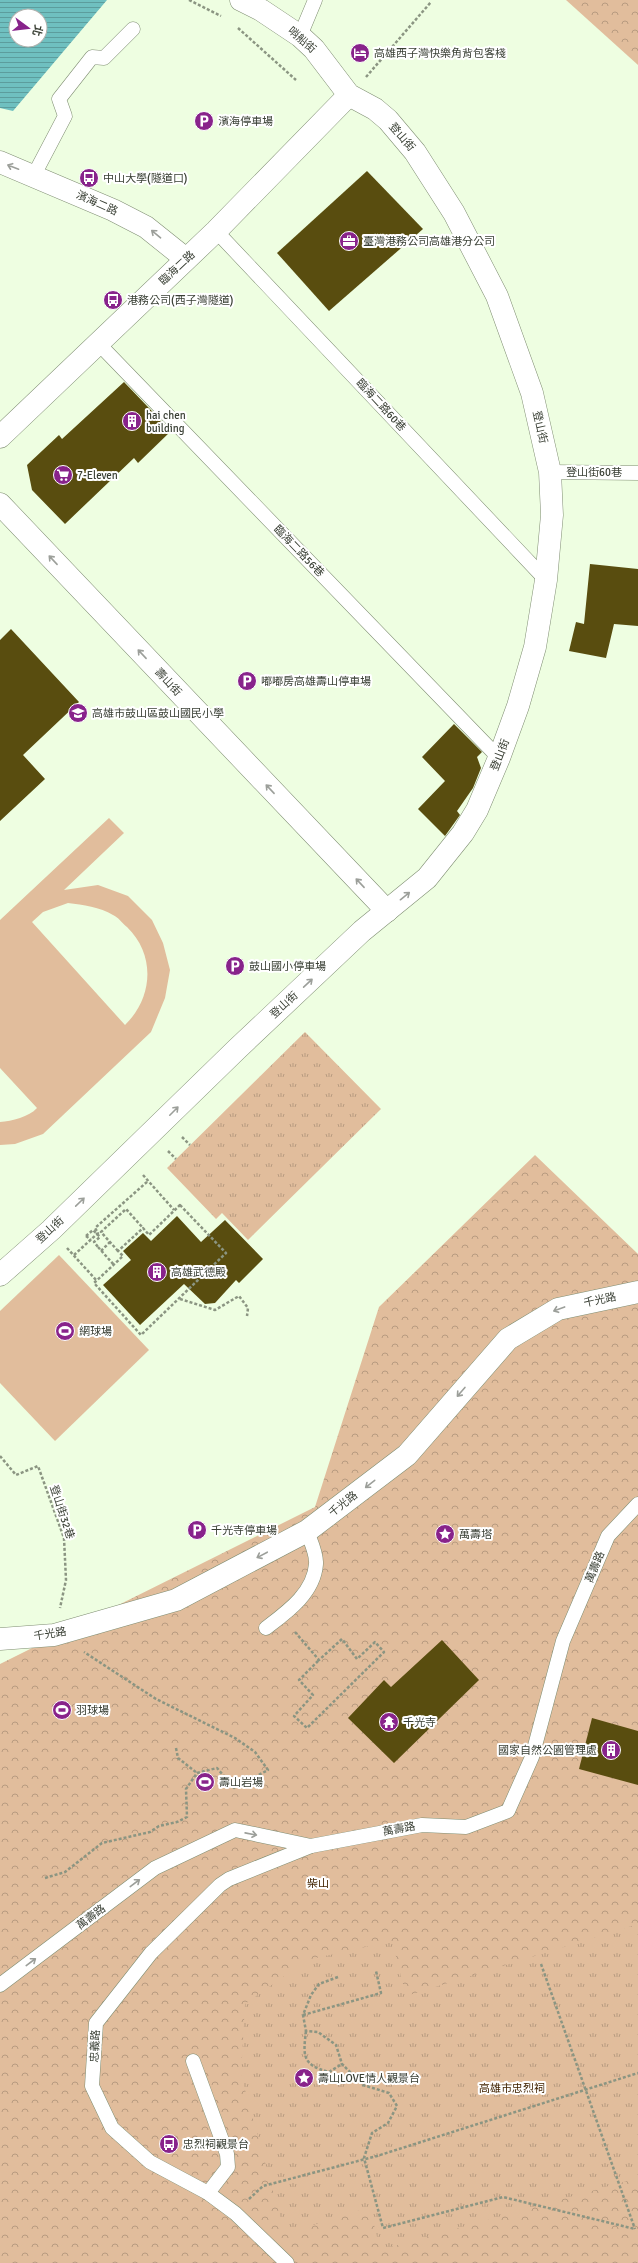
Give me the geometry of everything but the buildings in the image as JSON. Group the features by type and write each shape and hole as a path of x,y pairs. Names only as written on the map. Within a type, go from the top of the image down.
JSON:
{"street":[{"name":"哨船街","path":"241,0 261,10 300,36 314,49 349,95"},
{"name":"臨海二路","path":"0,437 216,231 349,95"},
{"name":"登山街","path":"0,1275 51,1230 237,1049 386,912 427,878 463,834 477,810 499,758 518,706 535,647 546,580 552,515 550,472 532,393 497,296 454,213 415,152 388,120 375,109 349,95"},
{"name":"濱海二路","path":"0,162 34,175 146,227 186,259"},
{"name":"壽山街","path":"0,504 386,912"},
{"name":"千光路","path":"0,1639 54,1635 176,1600 308,1531 407,1455 508,1339 558,1309 638,1292"}],"lane":[{"path":"300,36 315,0"},
{"path":"34,175 64,116 58,99 92,57 104,58 133,29"},
{"name":"臨海二路60巷","path":"216,231 546,580"},
{"name":"臨海二路56巷","path":"98,343 499,758"},
{"name":"登山街60巷","path":"550,472 638,473"},
{"name":"萬壽路","path":"0,1985 156,1868 235,1830 311,1846 422,1825 466,1827 508,1811 532,1757 563,1641 608,1536 638,1504"},
{"path":"266,1628 297,1602 310,1585 316,1563 308,1531"},
{"name":"忠義路","path":"287,2263 235,2213 208,2193 150,2162 112,2128 92,2086 96,2024 151,1953 220,1885 229,1879 311,1846"},
{"path":"193,2061 227,2154 228,2167 208,2193"}],"path":[{"path":"189,0 222,17"},
{"path":"349,95 381,61 431,2"},
{"path":"234,25 296,80"},
{"path":"181,1136 190,1145"},
{"path":"167,1150 176,1159"},
{"path":"127,1156 174,1210"},
{"path":"74,1256 98,1233 95,1228 148,1181"},
{"path":"180,1205 226,1253 180,1299 140,1335 94,1283 123,1256 101,1232 126,1210 142,1228 149,1235 180,1205"},
{"path":"118,1251 142,1228"},
{"path":"90,1240 86,1236 93,1230 100,1237 94,1242 114,1265"},
{"path":"101,1251 110,1242"},
{"path":"87,1270 97,1281"},
{"path":"180,1299 215,1310 239,1296 248,1308 247,1316"},
{"name":"登山街32巷","path":"0,1456 16,1475 38,1466 64,1538 66,1580 54,1635"},
{"path":"281,1616 319,1660"},
{"path":"45,1878 65,1872 102,1843 150,1832 159,1826 177,1822 187,1817 186,1789 197,1773 217,1768 234,1788 268,1770 255,1752 235,1738 156,1698 108,1666 54,1635"},
{"path":"342,1639 357,1659 375,1642 384,1652 307,1728 294,1716 313,1695 299,1680 319,1660 342,1639"},
{"path":"176,1748 178,1758 197,1773"},
{"path":"306,2031 318,2032 336,2045 342,2064 363,2084 389,2093 397,2106 388,2122 372,2133 364,2158 383,2228 503,2197 635,2229 541,1964"},
{"path":"303,2015 382,1993 376,1971"},
{"path":"338,1977 320,1984 311,1995 303,2015 306,2031 304,2053 314,2068 329,2072 342,2064"},
{"path":"263,2186 310,2175 364,2158 377,2156 638,2073"}],"green space":[{"path":"566,0 638,0 638,65"},
{"path":"109,818 124,833 64,890 98,885 128,896 152,920 163,943 170,970 165,998 151,1032 43,1134 15,1144 0,1145 0,1122 20,1118 30,1114 37,1108 0,1068 0,920","holes":["68,903 97,908 115,916 127,927 143,950 147,976 146,990 134,1014 125,1025 32,922 43,912"]},
{"path":"305,1032 381,1109 248,1240 222,1213 216,1219 167,1168"},
{"name":"柴山","path":"535,1155 638,1254 638,2263 0,2263 0,1664 315,1507 379,1307"},
{"name":"網球場","path":"59,1255 149,1350 55,1441 0,1383 0,1311"},
{"name":"高雄市忠烈祠","path":"638,1924 638,2178 380,2250 370,2207 285,2234 241,2075 245,2004 307,1960 392,1941 406,1996"}],"water":[{"path":"0,0 107,0 13,111 0,108"}],"place":[{"name":"高雄西子灣快樂角背包客棧","path":"360,53"},
{"name":"濱海停車場","path":"204,121"},
{"name":"中山大學(隧道口)","path":"89,178"},
{"name":"臺灣港務公司高雄港分公司","path":"349,241"},
{"name":"港務公司(西子灣隧道)","path":"113,300"},
{"name":"hai chen building","path":"132,421"},
{"name":"7-Eleven","path":"63,475"},
{"name":"嘟嘟房高雄壽山停車場","path":"247,681"},
{"name":"高雄市鼓山區鼓山國民小學","path":"78,713"},
{"name":"鼓山國小停車場","path":"235,966"},
{"name":"高雄武德殿","path":"157,1272"},
{"name":"網球場","path":"65,1331"},
{"name":"千光寺停車場","path":"197,1530"},
{"name":"萬壽塔","path":"445,1534"},
{"name":"羽球場","path":"62,1710"},
{"name":"千光寺","path":"389,1722"},
{"name":"國家自然公園管理處","path":"611,1750"},
{"name":"壽山岩場","path":"205,1782"},
{"name":"壽山LOVE情人觀景台","path":"304,2078"},
{"name":"忠烈祠觀景台","path":"169,2144"}]}
